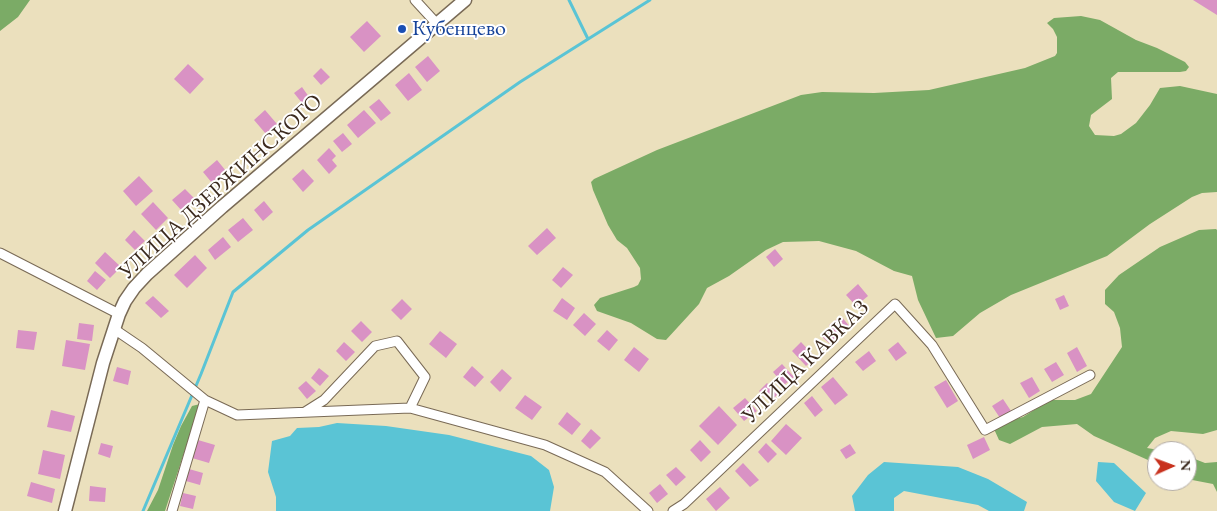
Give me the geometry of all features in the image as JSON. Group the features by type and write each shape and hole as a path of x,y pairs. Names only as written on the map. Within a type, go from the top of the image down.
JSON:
{"main road":[{"name":"УЛИЦА ДЗЕРЖИНСКОГО","path":"65,511 114,329 119,314 130,294 147,274 229,201 465,0"}],"street":[{"path":"414,0 437,24"},
{"path":"0,252 119,314"},
{"name":"УЛИЦА КАВКАЗ","path":"673,511 684,504 894,304 932,345 985,430 1090,376"},
{"path":"114,329 142,348 205,400 237,415 410,408 545,444 604,472 648,511"},
{"path":"304,412 324,400 376,346 397,341 425,377 410,408"},
{"path":"172,511 205,400"}],"green space":[{"path":"0,0 30,0 18,17 0,31"},
{"path":"1081,16 1100,20 1136,40 1185,62 1189,67 1186,71 1180,72 1118,72 1111,78 1112,99 1091,115 1089,126 1095,135 1114,136 1121,134 1136,123 1160,88 1180,86 1217,94 1217,192 1202,193 1192,197 1150,224 1107,256 1011,295 980,313 953,336 936,338 918,300 912,276 894,271 856,251 819,241 783,242 766,250 729,276 707,288 699,304 666,340 657,339 631,323 597,311 594,305 600,298 634,287 638,285 641,279 640,268 627,248 617,240 608,225 593,190 591,182 594,179 657,150 801,95 822,92 874,93 929,90 1025,68 1055,56 1057,53 1057,37 1047,23 1054,18"},
{"path":"1199,230 1217,230 1217,430 1203,434 1171,431 1153,441 1147,441 1147,460 1094,436 1077,424 1042,427 1010,444 999,440 994,429 1000,423 1023,417 1050,400 1075,400 1091,394 1122,347 1120,328 1114,312 1105,304 1105,290 1119,275 1160,247"},
{"path":"200,404 165,511 147,511 158,490 181,426 192,406"},
{"path":"1197,460 1205,463 1217,462 1217,492 1213,484 1197,481"}],"water":[{"path":"337,423 386,426 449,435 531,456 549,470 554,487 550,511 276,511 276,497 268,472 272,441 290,436 297,428 319,427"},
{"path":"884,462 958,467 988,479 1027,502 1024,511 989,511 978,505 904,491 894,498 894,511 855,511 852,496 868,475"},
{"path":"1098,462 1114,463 1146,493 1135,511 1114,502 1096,481"}],"building":[{"path":"1193,0 1217,0 1217,15"},
{"path":"367,21 381,36 364,52 350,37"},
{"path":"428,56 440,71 427,82 415,67"},
{"path":"188,64 204,79 190,94 174,79"},
{"path":"321,68 330,77 321,85 313,76"},
{"path":"409,73 422,90 408,101 395,85"},
{"path":"302,87 309,97 302,103 294,93"},
{"path":"379,99 391,113 381,121 369,107"},
{"path":"265,110 277,124 266,134 254,120"},
{"path":"364,110 376,123 358,138 347,125"},
{"path":"343,133 352,144 342,152 333,141"},
{"path":"329,148 336,156 332,160 337,166 329,174 317,160"},
{"path":"217,160 226,171 212,183 203,172"},
{"path":"303,169 314,181 303,192 292,179"},
{"path":"139,176 153,191 136,206 123,191"},
{"path":"185,189 195,199 182,211 172,200"},
{"path":"264,201 273,212 263,221 254,210"},
{"path":"153,202 168,218 156,230 141,214"},
{"path":"243,218 253,230 238,242 228,230"},
{"path":"547,228 556,238 537,255 528,246"},
{"path":"134,230 145,241 135,250 125,240"},
{"path":"223,237 231,247 215,260 208,250"},
{"path":"775,249 783,259 774,267 766,257"},
{"path":"105,252 121,267 110,278 95,263"},
{"path":"195,255 207,268 187,288 174,275"},
{"path":"563,267 573,275 561,288 552,280"},
{"path":"95,271 106,280 97,290 87,281"},
{"path":"858,284 868,296 856,306 846,295"},
{"path":"1064,295 1069,306 1060,310 1055,299"},
{"path":"153,296 169,311 161,318 145,303"},
{"path":"562,298 575,308 567,320 553,311"},
{"path":"402,299 412,309 401,320 391,310"},
{"path":"584,313 596,324 585,336 573,325"},
{"path":"841,316 850,327 839,337 829,325"},
{"path":"361,321 372,332 362,342 351,331"},
{"path":"79,323 94,325 92,341 77,339"},
{"path":"18,330 37,332 34,350 16,348"},
{"path":"607,330 618,340 609,351 597,341"},
{"path":"827,330 835,338 829,343 821,336"},
{"path":"440,331 457,344 446,358 429,344"},
{"path":"66,340 90,344 85,370 62,366"},
{"path":"344,342 355,352 346,361 336,351"},
{"path":"801,342 815,357 806,366 792,351"},
{"path":"898,342 907,353 896,361 888,350"},
{"path":"634,347 649,359 639,372 624,360"},
{"path":"1077,347 1087,366 1077,372 1067,353"},
{"path":"869,351 876,361 863,371 855,362"},
{"path":"1056,362 1064,375 1052,382 1044,369"},
{"path":"782,364 794,377 784,385 773,372"},
{"path":"472,366 484,377 475,387 463,377"},
{"path":"117,367 131,371 128,385 113,381"},
{"path":"319,368 329,376 320,386 311,378"},
{"path":"502,369 512,378 500,392 490,382"},
{"path":"833,377 848,395 835,405 821,387"},
{"path":"1032,377 1040,391 1029,398 1020,383"},
{"path":"946,380 958,401 947,408 934,387"},
{"path":"306,381 316,391 307,399 298,388"},
{"path":"767,383 778,394 770,402 759,391"},
{"path":"525,395 542,407 532,420 515,408"},
{"path":"812,396 823,410 815,417 804,403"},
{"path":"745,398 757,411 744,421 733,408"},
{"path":"1003,399 1011,411 1000,418 992,406"},
{"path":"719,406 737,425 718,445 699,426"},
{"path":"51,410 75,416 71,432 47,427"},
{"path":"567,412 581,424 572,435 558,424"},
{"path":"786,424 802,438 786,455 771,441"},
{"path":"591,429 601,438 590,449 581,441"},
{"path":"984,437 990,450 973,459 967,445"},
{"path":"198,440 215,445 209,463 192,458"},
{"path":"700,440 711,452 701,462 690,450"},
{"path":"101,443 113,446 110,458 98,454"},
{"path":"766,443 777,454 768,463 758,452"},
{"path":"850,444 856,453 846,459 840,450"},
{"path":"43,450 65,455 60,479 38,474"},
{"path":"743,463 759,480 750,487 735,471"},
{"path":"676,467 686,477 676,486 666,475"},
{"path":"189,469 203,473 200,485 186,481"},
{"path":"31,482 55,489 52,503 27,496"},
{"path":"660,484 668,494 657,503 649,493"},
{"path":"90,486 106,488 105,502 89,501"},
{"path":"720,487 730,498 716,511 706,499"},
{"path":"183,493 196,496 193,509 180,506"}],"waterway":[{"path":"569,0 588,39"},
{"path":"143,511 201,374 233,292 308,230 520,82 650,0"}],"place":[{"name":"Кубенцево","path":"402,29"}]}
